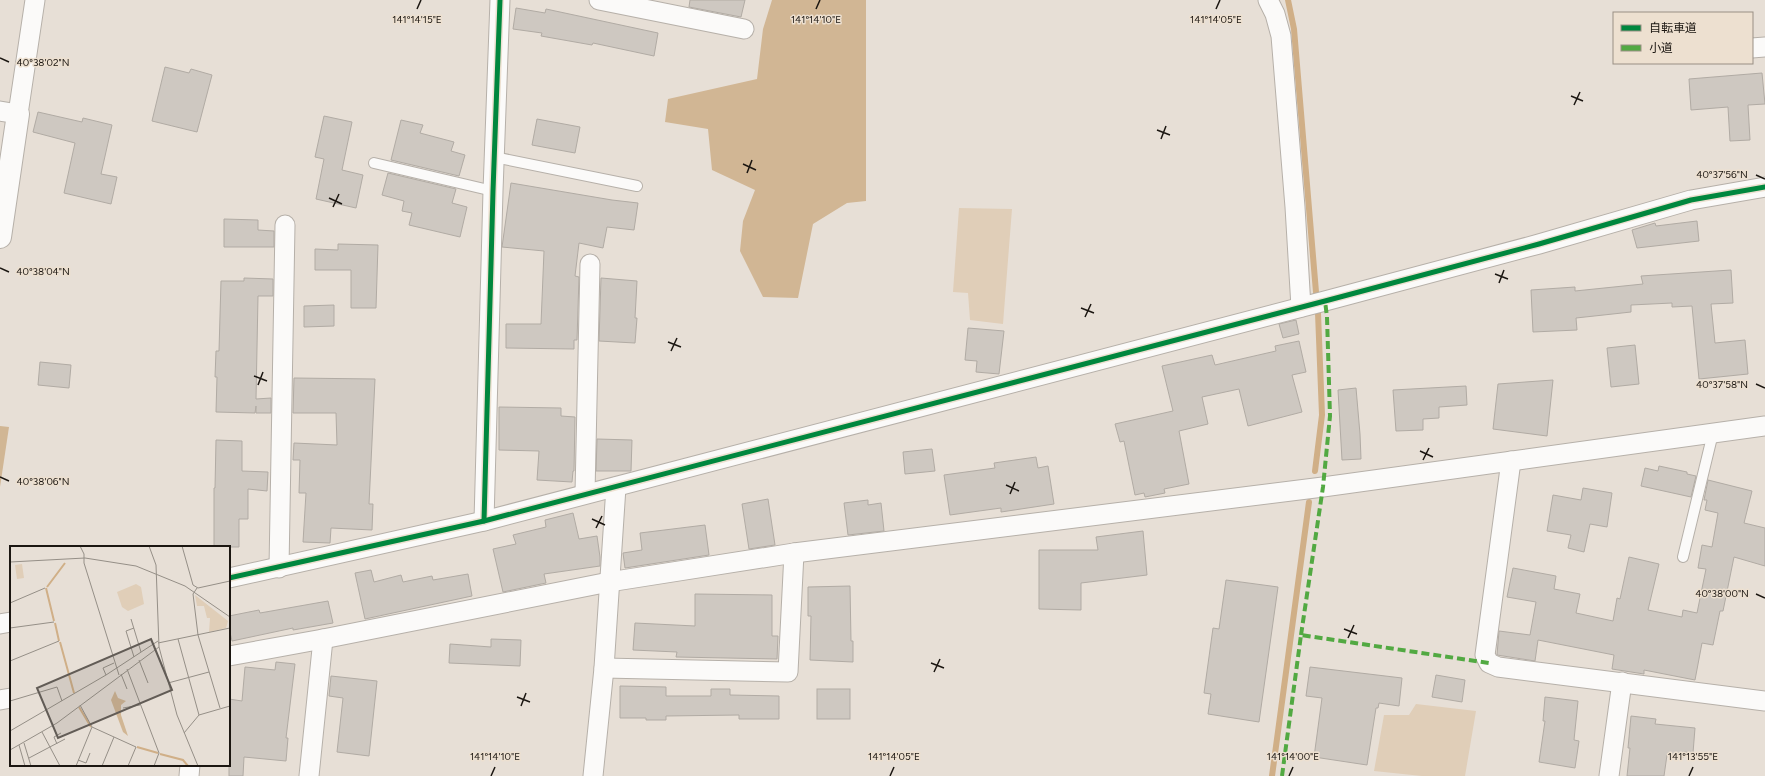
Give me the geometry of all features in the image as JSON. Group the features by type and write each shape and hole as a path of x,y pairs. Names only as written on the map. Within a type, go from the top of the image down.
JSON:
{"street":[{"path":"0,237 9,112 35,0"},
{"path":"484,521 492,192 500,0"},
{"path":"599,0 744,28"},
{"path":"1268,0 1275,14 1280,36 1295,207 1301,307"},
{"path":"1753,48 1765,47"},
{"path":"230,578 484,521 1539,244 1691,200 1765,187"},
{"path":"279,568 285,225"},
{"path":"585,494 590,264"},
{"path":"230,656 323,639 609,582 794,553 1323,487 1765,426"},
{"path":"1510,461 1485,655 1489,663 1498,667 1765,700"},
{"path":"593,776 604,668 616,487"},
{"path":"604,668 788,672 794,553"},
{"path":"0,624 10,622"},
{"path":"309,776 323,639"},
{"path":"1609,776 1622,682"},
{"path":"0,700 10,698"},
{"path":"189,776 190,766"}],"lane":[{"path":"494,157 637,186"},
{"path":"374,163 492,192"},
{"path":"1683,557 1713,433"}],"shaded area":[{"path":"772,0 866,0 866,201 847,203 813,224 798,298 763,297 740,251 743,221 755,190 712,170 708,129 665,122 668,99 757,79 763,29"},
{"path":"959,208 1012,209 1003,324 970,320 968,293 953,292"},
{"path":"0,426 9,427 0,487"},
{"path":"1416,704 1476,711 1465,776 1422,776 1374,771 1384,715 1409,715"}],"building":[{"path":"690,0 745,0 741,17 689,7"},
{"path":"516,8 545,13 546,9 658,33 654,56 593,43 592,45 541,36 542,33 513,29"},
{"path":"165,67 189,73 191,69 212,75 197,132 152,121"},
{"path":"1762,73 1765,104 1748,105 1750,140 1730,141 1728,107 1691,110 1689,79"},
{"path":"38,112 82,122 83,118 112,125 101,174 117,177 111,204 64,193 75,143 33,132"},
{"path":"324,116 352,122 342,170 363,175 356,208 316,199 324,159 315,157"},
{"path":"537,119 580,127 575,153 532,145"},
{"path":"401,120 423,125 420,133 454,142 451,151 465,155 459,176 391,160"},
{"path":"388,173 456,189 452,203 467,207 460,237 409,225 412,213 402,211 404,201 382,195"},
{"path":"511,183 638,203 634,230 607,227 603,248 579,243 575,276 579,277 577,340 574,340 574,349 506,348 506,324 541,324 544,251 502,247"},
{"path":"224,219 258,220 258,230 274,231 274,247 224,247"},
{"path":"1697,221 1699,241 1637,248 1632,230 1655,223 1656,226"},
{"path":"338,244 378,245 376,308 351,308 351,270 315,270 315,249 338,250"},
{"path":"1731,270 1733,303 1711,304 1715,343 1745,340 1748,374 1699,379 1692,306 1672,307 1672,303 1631,305 1631,312 1576,318 1577,330 1533,332 1531,290 1575,287 1575,291 1643,284 1641,276"},
{"path":"244,278 273,279 273,296 258,296 256,399 271,398 271,413 256,413 256,406 255,413 216,412 217,377 215,377 216,351 219,351 221,281 244,281"},
{"path":"601,278 637,281 635,343 599,341"},
{"path":"334,305 334,326 304,327 304,306"},
{"path":"1296,320 1299,334 1283,338 1279,324"},
{"path":"968,328 1004,331 999,374 976,372 977,361 965,360"},
{"path":"1299,341 1306,372 1292,375 1302,412 1248,426 1239,389 1202,397 1208,424 1179,431 1189,484 1164,489 1165,493 1145,497 1144,493 1135,495 1124,441 1120,442 1115,424 1173,411 1162,366 1212,355 1215,365 1276,351 1275,346"},
{"path":"1635,345 1639,384 1611,387 1607,348"},
{"path":"40,362 71,365 69,388 38,385"},
{"path":"294,378 375,379 369,504 373,504 372,530 331,528 330,543 303,542 306,493 299,493 300,460 293,460 294,443 337,445 336,413 293,413"},
{"path":"1553,380 1547,436 1493,429 1498,384"},
{"path":"1466,386 1467,405 1439,407 1439,418 1423,419 1423,430 1396,431 1393,390"},
{"path":"1356,388 1361,459 1342,460 1338,390"},
{"path":"499,407 561,408 561,416 575,417 574,471 572,482 537,480 539,451 499,450"},
{"path":"597,439 632,440 631,471 596,471"},
{"path":"216,440 242,441 242,471 268,472 267,491 248,489 248,519 239,519 239,547 214,546"},
{"path":"932,449 935,471 905,474 903,452"},
{"path":"1036,457 1038,468 1048,466 1054,504 1001,512 1001,508 950,515 944,475 995,468 994,463"},
{"path":"1659,466 1687,472 1687,474 1696,476 1691,497 1641,486 1645,468 1658,471"},
{"path":"1708,480 1752,491 1744,523 1765,528 1765,566 1734,557 1723,611 1720,611 1713,645 1702,643 1695,680 1644,670 1644,674 1612,669 1614,655 1538,640 1535,661 1497,655 1499,631 1530,635 1536,602 1507,597 1513,568 1556,576 1554,589 1580,594 1576,613 1613,621 1617,598 1620,599 1629,557 1659,564 1648,610 1682,617 1683,610 1697,613 1706,569 1698,568 1702,545 1712,547 1718,513 1705,510 1707,500 1704,500"},
{"path":"1583,488 1612,493 1607,527 1590,524 1584,552 1568,548 1571,535 1547,531 1553,495 1581,500"},
{"path":"768,499 775,545 749,549 742,504"},
{"path":"868,500 868,505 881,503 884,531 848,535 844,503"},
{"path":"573,513 579,539 597,536 600,566 544,574 546,583 503,592 493,549 516,544 513,535 546,527 545,520"},
{"path":"705,525 709,555 625,568 623,553 642,550 640,533"},
{"path":"1143,531 1147,575 1081,583 1081,610 1039,609 1039,550 1098,550 1096,537"},
{"path":"371,570 374,582 401,575 403,582 432,576 433,580 468,574 472,596 365,619 355,573"},
{"path":"1226,580 1278,587 1259,722 1208,714 1211,694 1204,693 1213,628 1219,629"},
{"path":"850,586 853,662 810,660 811,616 808,616 808,587"},
{"path":"695,594 772,595 772,636 778,636 777,659 676,657 677,652 633,650 635,623 695,626"},
{"path":"328,601 333,623 293,630 293,628 232,641 230,632 230,616 259,610 260,613"},
{"path":"491,639 521,640 520,666 449,663 450,644 491,647"},
{"path":"276,662 295,664 286,738 288,738 286,761 244,757 243,776 229,776 230,699 242,701 245,667 275,670"},
{"path":"1310,667 1402,678 1399,706 1379,703 1378,708 1376,708 1367,765 1314,757 1322,698 1306,696"},
{"path":"1436,675 1465,680 1462,702 1432,697"},
{"path":"331,676 377,681 369,756 337,752 343,698 329,696"},
{"path":"620,686 666,687 666,696 711,696 711,689 730,689 730,695 779,696 779,719 739,719 739,715 666,716 666,720 620,718"},
{"path":"817,689 850,689 850,719 817,719"},
{"path":"1545,697 1578,701 1574,740 1579,741 1575,768 1539,762 1545,721 1543,721"},
{"path":"1631,716 1656,719 1655,724 1695,728 1693,753 1684,752 1684,757 1667,755 1664,776 1627,776"}],"waterway":[{"path":"1288,0 1294,29 1316,292"},
{"path":"1315,471 1322,415 1318,313"},
{"path":"1272,776 1309,502"}],"marked path":[{"path":"1301,635 1323,487 1330,416 1327,317 1325,301"},
{"path":"1282,776 1301,635 1489,663"}],"cycle path":[{"path":"484,521 500,0"},
{"path":"230,578 484,521 1325,301 1539,244 1691,200 1765,187"}]}
